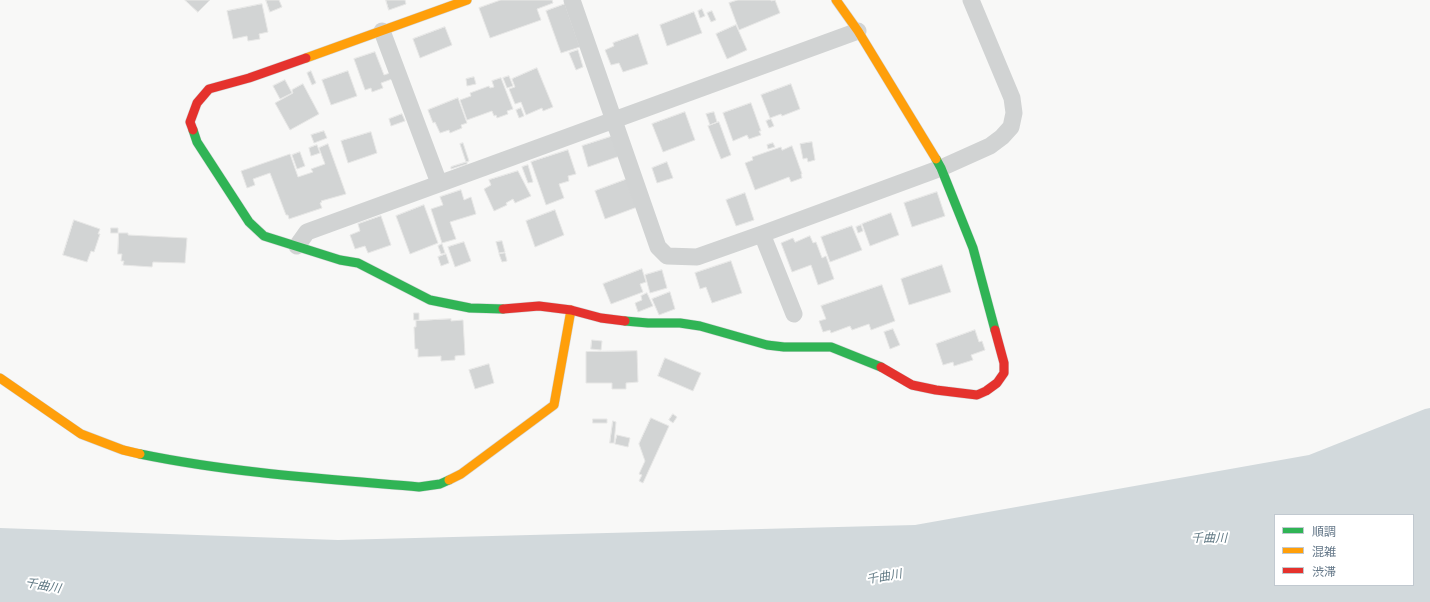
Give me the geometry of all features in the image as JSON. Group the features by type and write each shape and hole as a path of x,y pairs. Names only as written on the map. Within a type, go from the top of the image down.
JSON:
{"street":[{"path":"467,0 249,78 209,89 197,103 190,122 197,142 249,222 264,236 340,260 358,263 430,300 470,308 504,309 539,306 571,310 601,318 648,323 680,322 700,326 767,345 784,347 831,348 876,364 912,385 936,390 977,395 986,391 997,383 1004,374 1004,363 973,248 941,168 858,31 836,0"},
{"path":"572,0 658,247 667,256 697,257 941,168 990,146 1002,137 1011,127 1014,114 1012,98 971,0"},
{"path":"382,31 439,183"},
{"path":"297,246 307,232 858,31"},
{"path":"762,234 794,314"},
{"path":"0,378 81,434 123,450 171,460 258,473 419,487 440,484 461,474 554,405 571,310"}],"water":[{"name":"千曲川","path":"1430,408 1430,602 0,602 0,528 338,540 915,525 1309,455"}],"building":[{"path":"185,0 210,0 198,12"},
{"path":"266,0 279,0 282,7 270,12"},
{"path":"386,0 405,0 406,4 389,10"},
{"path":"501,0 552,0 553,3 537,9 541,20 490,38 479,8"},
{"path":"738,0 775,0 780,13 739,30 729,3"},
{"path":"262,4 268,32 259,34 260,39 248,41 247,36 233,39 227,11"},
{"path":"565,4 580,47 561,53 546,11"},
{"path":"702,9 705,16 700,18 698,11"},
{"path":"712,11 716,20 711,22 707,13"},
{"path":"694,12 702,33 667,46 660,25"},
{"path":"736,25 747,50 727,59 716,34"},
{"path":"445,27 452,45 420,58 413,39"},
{"path":"638,34 648,64 623,72 619,63 611,65 605,50 614,46 613,43"},
{"path":"578,50 583,67 576,70 569,53"},
{"path":"375,52 384,75 390,73 392,79 381,83 383,88 372,92 371,88 365,90 354,59"},
{"path":"537,68 553,107 543,111 542,108 526,115 521,102 515,104 509,89 515,87 512,79"},
{"path":"311,71 316,83 312,85 307,73"},
{"path":"348,71 357,96 331,105 322,80"},
{"path":"509,76 513,86 507,88 503,78"},
{"path":"474,77 476,84 467,86 466,79"},
{"path":"501,78 513,109 507,111 508,114 497,118 496,115 494,116 492,111 467,120 460,100 471,96 470,93 489,86 490,88 494,87 492,81"},
{"path":"285,80 292,93 280,99 273,86"},
{"path":"303,84 319,114 290,130 275,103 293,93 292,90"},
{"path":"791,84 800,109 782,116 781,114 770,118 761,95"},
{"path":"458,98 467,123 461,125 462,128 450,133 449,130 440,133 435,122 433,123 428,110"},
{"path":"751,103 761,135 749,139 747,135 733,141 723,113"},
{"path":"521,108 524,116 519,118 516,110"},
{"path":"685,112 695,140 663,152 652,124"},
{"path":"714,112 717,122 710,125 706,114"},
{"path":"402,114 405,121 391,126 389,119"},
{"path":"771,119 774,126 769,128 766,121"},
{"path":"719,122 731,155 721,159 708,126"},
{"path":"324,131 327,138 314,143 311,135"},
{"path":"371,132 377,153 348,163 341,141"},
{"path":"613,136 620,156 588,167 582,146"},
{"path":"812,142 815,160 808,162 807,158 803,159 800,144"},
{"path":"463,143 469,161 466,162 460,144"},
{"path":"773,143 775,147 768,149 767,145"},
{"path":"328,144 346,194 321,201 322,202 320,203 322,208 289,219 288,215 286,215 270,173 253,179 255,185 247,188 241,171 290,154 298,177 313,172 311,169 325,164 319,148"},
{"path":"317,145 320,153 311,156 309,148"},
{"path":"792,146 802,178 791,182 789,177 755,190 745,163 753,160 752,157 781,147 782,150"},
{"path":"568,150 576,174 568,176 569,181 559,184 564,198 546,205 531,162"},
{"path":"300,152 305,166 297,169 292,155"},
{"path":"467,162 467,164 451,169 451,167"},
{"path":"667,162 673,178 657,183 652,168"},
{"path":"528,165 533,182 528,183 522,167"},
{"path":"518,171 531,196 515,203 513,199 506,203 507,205 494,211 484,189 491,185 489,180"},
{"path":"630,178 640,206 605,219 595,191"},
{"path":"461,190 464,200 471,197 476,214 450,222 456,239 442,243 431,209 443,205 440,197"},
{"path":"937,192 945,216 912,227 904,203"},
{"path":"745,193 754,220 736,226 726,200"},
{"path":"424,205 438,243 410,254 396,216"},
{"path":"555,210 564,235 535,247 526,221"},
{"path":"891,213 899,235 870,246 862,224"},
{"path":"381,216 391,245 368,253 365,246 355,249 350,235 360,231 358,224"},
{"path":"74,220 100,229 98,234 100,234 94,252 91,251 87,262 63,255"},
{"path":"861,225 863,231 858,233 856,227"},
{"path":"852,226 862,250 830,262 821,237"},
{"path":"111,228 118,228 118,233 111,233"},
{"path":"119,233 128,233 128,235 187,238 185,263 153,262 152,267 123,265 124,261 121,261 122,254 118,254"},
{"path":"810,236 813,243 816,242 822,258 826,256 834,279 818,285 811,265 792,272 781,243 793,238 795,242"},
{"path":"502,241 505,252 499,253 496,242"},
{"path":"464,242 471,261 455,267 448,247"},
{"path":"442,244 445,253 441,254 438,246"},
{"path":"505,253 507,261 502,262 499,254"},
{"path":"446,254 449,263 441,266 438,257"},
{"path":"731,261 742,293 712,303 706,287 700,289 695,273"},
{"path":"942,265 951,292 909,305 901,279"},
{"path":"642,269 646,282 640,284 643,292 611,304 603,284"},
{"path":"662,270 667,288 650,293 645,275"},
{"path":"882,285 895,321 871,330 869,324 852,330 850,326 831,333 830,330 823,332 819,321 826,319 821,306"},
{"path":"670,292 675,309 659,315 652,299"},
{"path":"647,293 653,306 638,312 635,303 642,300 641,296"},
{"path":"414,313 419,313 419,320 414,320"},
{"path":"451,319 451,321 463,320 465,355 455,356 455,360 441,361 441,356 418,357 418,349 415,349 414,327 416,327 416,321"},
{"path":"893,329 900,345 890,349 884,332"},
{"path":"975,330 979,342 982,341 985,350 971,355 973,360 954,366 953,362 943,365 936,344"},
{"path":"592,340 602,341 601,350 591,349"},
{"path":"637,351 638,382 626,383 626,389 612,389 612,383 586,383 586,352"},
{"path":"665,358 701,373 693,391 658,376"},
{"path":"489,364 494,383 475,389 469,370"},
{"path":"673,414 677,417 673,423 669,420"},
{"path":"651,418 669,426 643,483 639,481 642,475 639,474 645,461 639,444"},
{"path":"593,419 607,419 607,423 593,423"},
{"path":"613,421 616,422 614,443 610,443"},
{"path":"617,435 630,438 628,447 615,444"}],"traffic: fast":[{"path":"193,130 197,142 249,222 264,236 340,260 358,263 430,300 470,308 503,309"},
{"path":"936,159 973,248 995,330"},
{"path":"625,321 680,323 700,326 767,345 784,347 831,347 881,367"},
{"path":"140,454 175,461 244,471 419,487 440,484 449,480"}],"traffic: slow":[{"path":"306,58 467,0"},
{"path":"836,0 858,31 936,159"},
{"path":"449,480 461,474 554,405 571,310"},
{"path":"0,378 81,434 123,450 140,454"}],"traffic: jam":[{"path":"193,130 190,122 197,103 209,89 249,78 306,58"},
{"path":"503,309 539,306 571,310 601,318 625,321"},
{"path":"881,367 912,385 936,390 977,395 986,391 997,383 1004,373 1004,363 995,330"}]}
